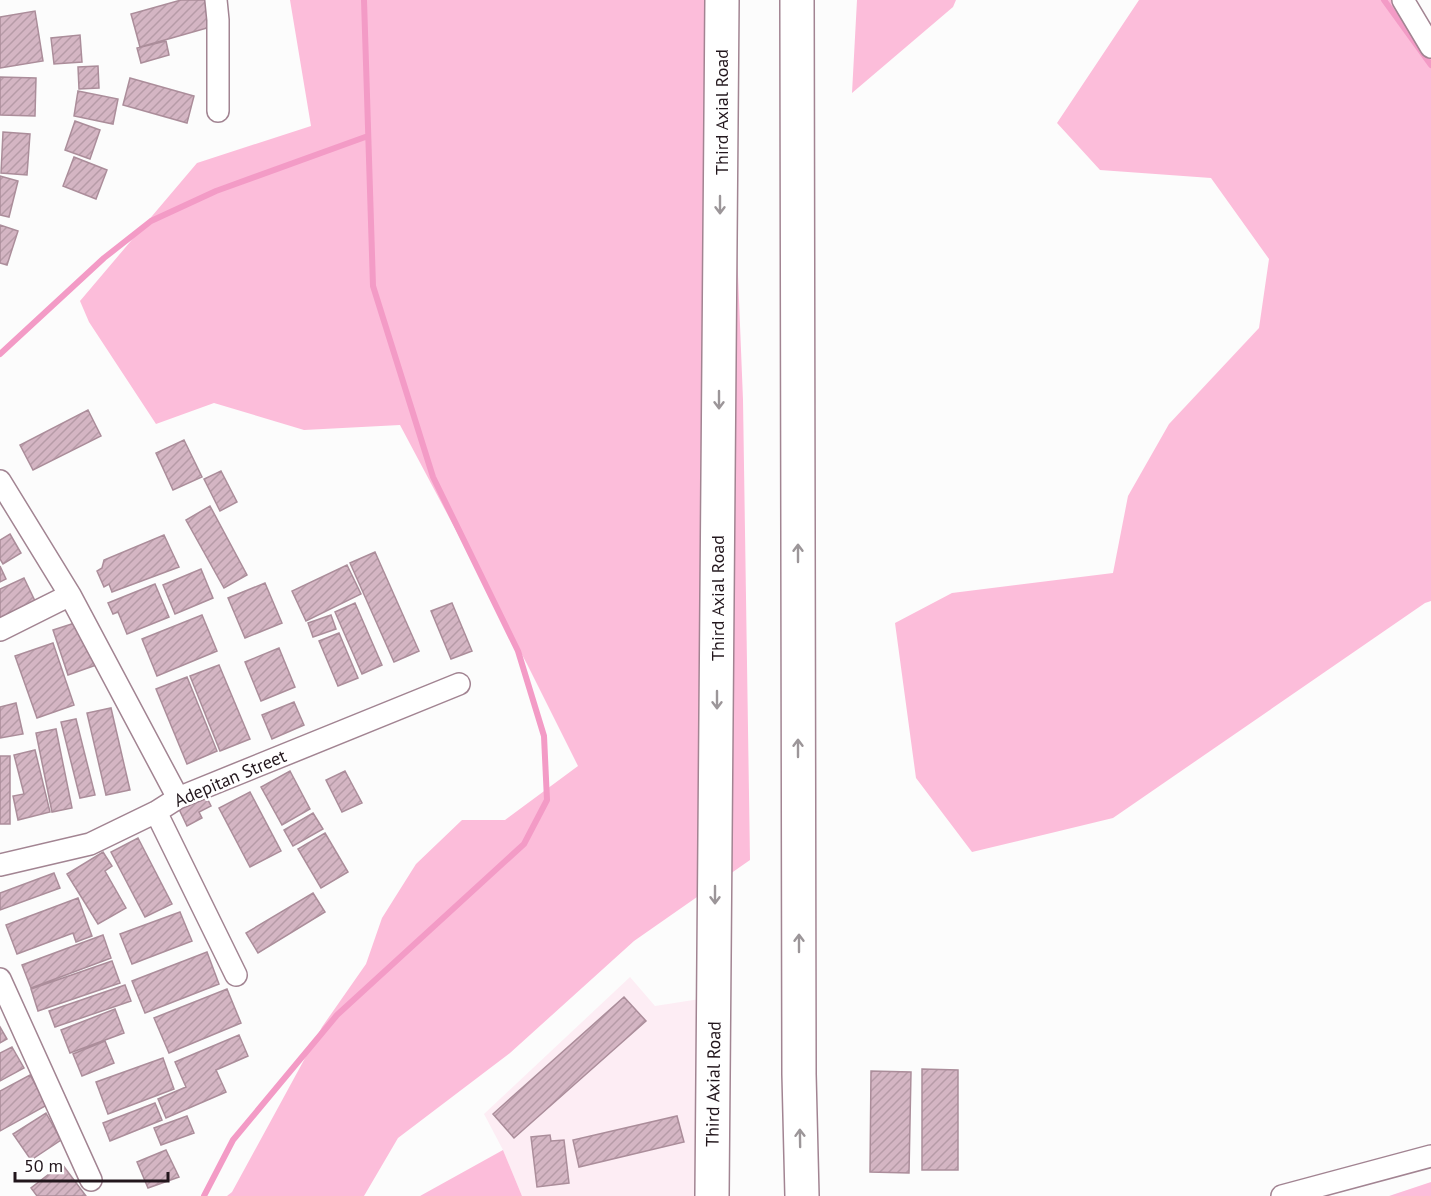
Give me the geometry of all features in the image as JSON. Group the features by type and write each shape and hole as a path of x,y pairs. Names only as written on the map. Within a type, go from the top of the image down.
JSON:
{"highway":[{"name":"Third Axial Road","path":"712,1196 722,0"},
{"path":"797,0 799,1074 802,1196"}],"street":[{"path":"216,0 218,111"},
{"path":"1403,0 1431,47"},
{"path":"0,481 70,595 178,798"},
{"path":"0,630 70,595"},
{"name":"Adepitan Street","path":"0,865 90,844 156,812 178,798 459,684"},
{"path":"156,812 236,975"},
{"path":"0,979 91,1180"},
{"path":"1282,1196 1431,1156"}],"shaded area":[{"path":"290,0 727,0 743,400 750,860 634,941 510,1053 398,1138 364,1196 227,1196 232,1192 322,1027 366,964 382,918 416,864 462,820 505,820 578,766 527,664 400,425 304,430 214,403 156,424 89,322 80,301 197,163 311,126"},
{"path":"857,0 956,0 953,7 852,93"},
{"path":"1139,0 1394,0 1431,60 1431,601 1113,818 972,852 916,778 895,623 952,593 1113,573 1128,496 1169,424 1259,328 1269,259 1211,178 1100,170 1057,123"},
{"path":"630,977 655,1006 700,999 695,1196 522,1196 503,1150 484,1114"},
{"path":"503,1150 522,1196 420,1196"},
{"path":"1431,1182 1431,1196 1389,1196"}],"building":[{"path":"181,0 207,0 214,26 140,47 131,14"},
{"path":"35,11 43,61 0,68 0,17"},
{"path":"80,35 82,62 54,64 51,38"},
{"path":"166,41 169,55 141,63 137,48"},
{"path":"98,66 99,88 79,89 78,67"},
{"path":"0,77 36,78 35,116 0,115"},
{"path":"130,78 194,96 187,123 123,105"},
{"path":"78,91 118,99 113,124 74,116"},
{"path":"75,121 100,130 90,159 65,150"},
{"path":"3,132 30,134 27,175 1,173"},
{"path":"74,157 107,170 96,199 63,186"},
{"path":"0,176 18,181 9,217 0,215"},
{"path":"0,225 18,231 7,265 0,263"},
{"path":"88,410 101,436 33,470 20,445"},
{"path":"184,440 202,477 173,490 156,453"},
{"path":"221,471 237,502 220,511 204,479"},
{"path":"210,506 247,575 224,588 186,520"},
{"path":"10,534 21,553 3,564 0,559 0,540"},
{"path":"164,535 179,567 112,592 109,584 104,587 97,571 102,568 104,560"},
{"path":"375,552 419,651 394,662 350,563"},
{"path":"347,565 361,594 306,621 292,591"},
{"path":"0,566 6,579 0,582"},
{"path":"201,569 213,598 175,614 163,585"},
{"path":"24,578 35,601 0,618 0,589"},
{"path":"265,583 282,623 245,638 228,598"},
{"path":"155,584 169,617 127,634 118,612 113,614 108,603"},
{"path":"355,603 382,665 362,674 335,612"},
{"path":"452,603 472,651 451,659 431,611"},
{"path":"202,615 217,651 157,676 142,639"},
{"path":"331,615 336,629 313,637 308,623"},
{"path":"81,621 99,664 68,675 53,630"},
{"path":"339,633 358,678 338,686 319,641"},
{"path":"53,643 74,705 37,718 15,656"},
{"path":"279,648 295,687 261,701 245,662"},
{"path":"219,665 250,739 220,751 190,676"},
{"path":"187,677 217,751 187,764 156,689"},
{"path":"294,702 304,725 272,739 262,715"},
{"path":"16,703 23,734 0,738 0,707"},
{"path":"111,708 130,790 106,795 87,713"},
{"path":"76,719 95,795 80,798 61,722"},
{"path":"56,729 72,808 52,812 36,733"},
{"path":"35,750 50,812 18,820 13,796 24,794 14,755"},
{"path":"0,756 10,756 10,824 0,824"},
{"path":"290,771 310,809 282,825 261,787"},
{"path":"345,771 362,803 342,812 326,780"},
{"path":"250,792 281,851 250,867 219,808"},
{"path":"205,794 211,806 199,812 202,818 187,826 178,807"},
{"path":"313,813 323,829 293,846 284,830"},
{"path":"325,833 348,872 321,888 298,849"},
{"path":"138,838 172,904 145,917 111,852"},
{"path":"103,852 112,866 105,871 126,908 98,924 67,874"},
{"path":"54,873 60,888 0,910 0,893"},
{"path":"313,893 325,912 258,953 246,933"},
{"path":"78,898 92,936 76,942 73,933 17,954 6,925"},
{"path":"180,912 192,941 132,964 120,934"},
{"path":"103,935 111,958 31,988 22,965"},
{"path":"207,952 219,984 145,1013 132,981"},
{"path":"112,961 120,983 38,1011 31,989"},
{"path":"125,985 131,1001 55,1027 49,1011"},
{"path":"227,989 241,1023 169,1053 154,1018"},
{"path":"624,997 646,1021 514,1138 493,1114"},
{"path":"115,1009 124,1033 70,1053 61,1030"},
{"path":"0,1027 7,1039 0,1043"},
{"path":"239,1035 248,1056 216,1070 226,1092 166,1118 158,1099 186,1087 175,1062"},
{"path":"105,1041 114,1063 82,1076 73,1054"},
{"path":"12,1047 24,1068 0,1081 0,1053"},
{"path":"163,1058 174,1089 108,1114 96,1082"},
{"path":"922,1069 958,1070 958,1170 922,1170"},
{"path":"871,1071 911,1072 909,1173 870,1172"},
{"path":"30,1075 47,1105 0,1131 0,1091"},
{"path":"155,1103 162,1120 110,1141 103,1123"},
{"path":"46,1113 61,1140 31,1160 13,1134"},
{"path":"187,1116 194,1133 161,1145 154,1128"},
{"path":"677,1116 684,1142 579,1167 573,1140"},
{"path":"550,1135 551,1141 564,1140 569,1183 537,1187 531,1137"},
{"path":"166,1150 179,1177 148,1188 137,1162"},
{"path":"62,1164 86,1196 37,1196 31,1188"}],"waterway":[{"path":"204,1196 233,1140 337,1015 524,844 547,800 544,736 518,651 433,477 373,286 364,0"},
{"path":"1384,0 1431,65"},
{"path":"0,354 104,258 151,221 216,191 368,136"}]}
